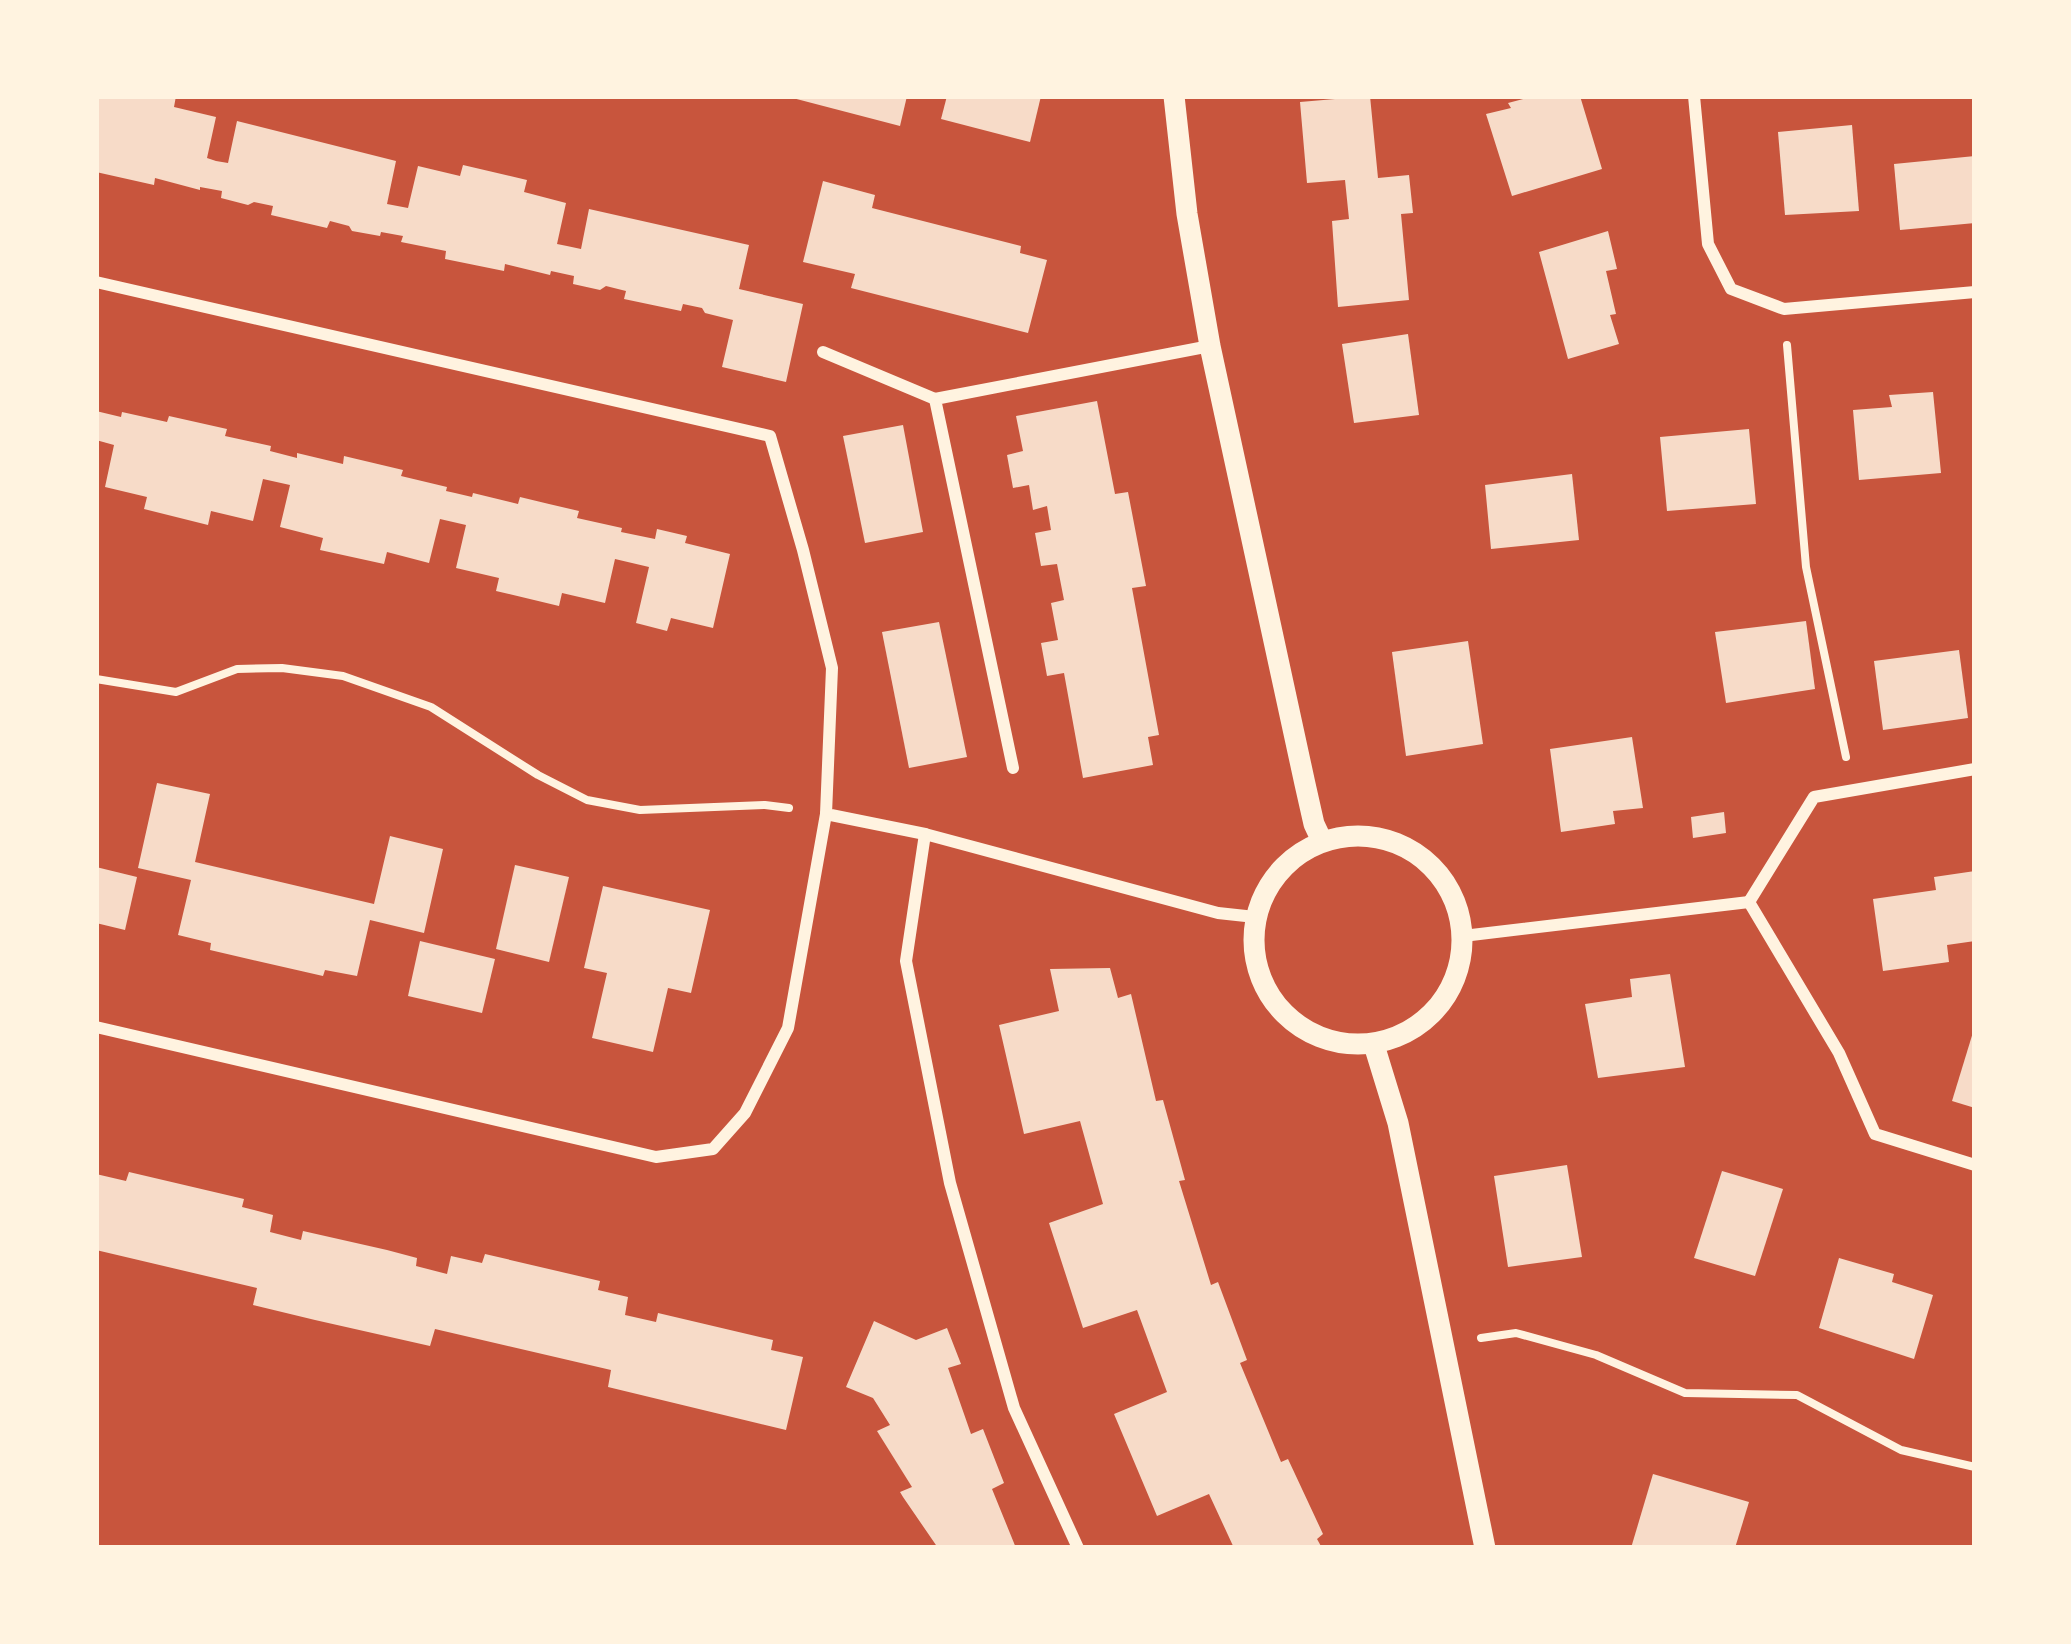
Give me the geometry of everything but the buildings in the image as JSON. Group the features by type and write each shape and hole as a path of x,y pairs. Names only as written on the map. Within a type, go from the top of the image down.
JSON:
{"street":[{"path":"1174,96 1187,214 1210,346 1304,784 1322,841"},
{"path":"1694,96 1708,244 1731,289 1784,309 1975,292"},
{"path":"96,282 770,436 832,668 826,814 788,1028 745,1113 713,1149 656,1157 96,1027"},
{"path":"823,352 935,399 1210,346"},
{"path":"935,399 1013,768"},
{"path":"1749,902 1814,796 1975,769"},
{"path":"826,814 925,834 1218,913 1255,917"},
{"path":"925,834 907,961 950,1183 1014,1408 1078,1548"},
{"path":"1362,834 1402,844 1435,868 1456,902 1463,936 1454,981 1432,1013 1400,1035 1374,1045 1324,1040 1288,1019 1264,988 1252,950 1255,917 1280,868 1322,841 1362,834"},
{"path":"1463,936 1749,902"},
{"path":"1749,902 1839,1053 1875,1134 1975,1166"},
{"path":"1374,1045 1398,1123 1485,1548"}],"path":[{"path":"1784,309 1807,567 1853,788"},
{"path":"96,679 176,692 237,669 282,668 343,676 431,707 538,775 587,800 640,810 764,805 826,814"},
{"path":"1444,1343 1516,1333 1596,1355 1685,1393 1797,1395 1901,1450 1975,1467"}]}
